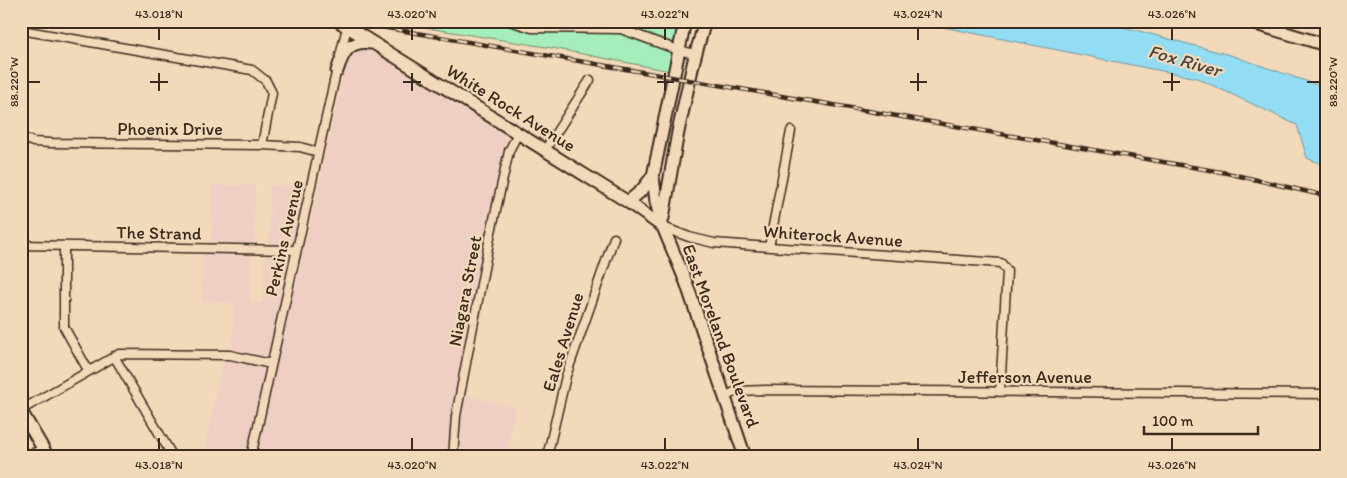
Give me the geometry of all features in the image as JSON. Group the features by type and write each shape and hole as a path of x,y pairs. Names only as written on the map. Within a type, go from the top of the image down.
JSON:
{"main road":[{"name":"East Moreland Boulevard","path":"685,21 653,176 656,202 663,227 686,282 745,457"},
{"name":"East Moreland Boulevard","path":"663,227 665,194 695,54 705,21"},
{"path":"1246,21 1326,45"},
{"name":"White Rock Avenue","path":"342,24 628,202 663,227"},
{"path":"337,71 343,54 348,47 357,42 375,44"},
{"path":"664,123 679,127"},
{"path":"628,202 642,190 653,176"},
{"path":"21,410 46,453"}],"street":[{"path":"509,21 532,28 621,29 678,50 695,54"},
{"name":"Perkins Avenue","path":"251,457 337,71 342,24"},
{"path":"21,30 252,70 266,81 272,93 262,144"},
{"path":"545,150 590,80"},
{"path":"769,247 791,132"},
{"name":"Niagara Street","path":"453,457 456,416 490,237 509,151 518,133"},
{"name":"Phoenix Drive","path":"21,138 33,142 51,143 262,144 300,147 318,152"},
{"name":"Whiterock Avenue","path":"663,227 689,237 714,243 1004,265 1007,271 1000,392"},
{"name":"Eales Avenue","path":"547,457 566,376 614,238"},
{"name":"The Strand","path":"21,245 296,250"},
{"path":"64,246 64,327 88,370"},
{"path":"21,410 114,356 136,353 230,355 271,364"},
{"path":"114,356 173,457"},
{"name":"Jefferson Avenue","path":"725,397 736,391 1326,394"},
{"path":"21,456 46,453"}],"shaded area":[{"path":"1295,21 1326,21 1326,32"},
{"path":"366,48 507,136 455,393 516,407 505,457 203,457 223,359 232,359 234,303 202,302 202,253 251,254 250,302 263,303 265,254 303,253 348,54 354,49"},
{"path":"212,185 255,185 254,244 211,243"},
{"path":"270,185 306,186 294,239 289,244 269,245"},
{"path":"161,444 168,457 139,457"}],"green space":[{"path":"384,21 682,21 670,71 552,48"}],"water":[{"name":"Fox River","path":"913,21 1101,21 1230,55 1326,88 1326,166 1307,158 1297,125 1197,78"}],"railway":[{"path":"347,21 1227,173 1326,196"}]}
